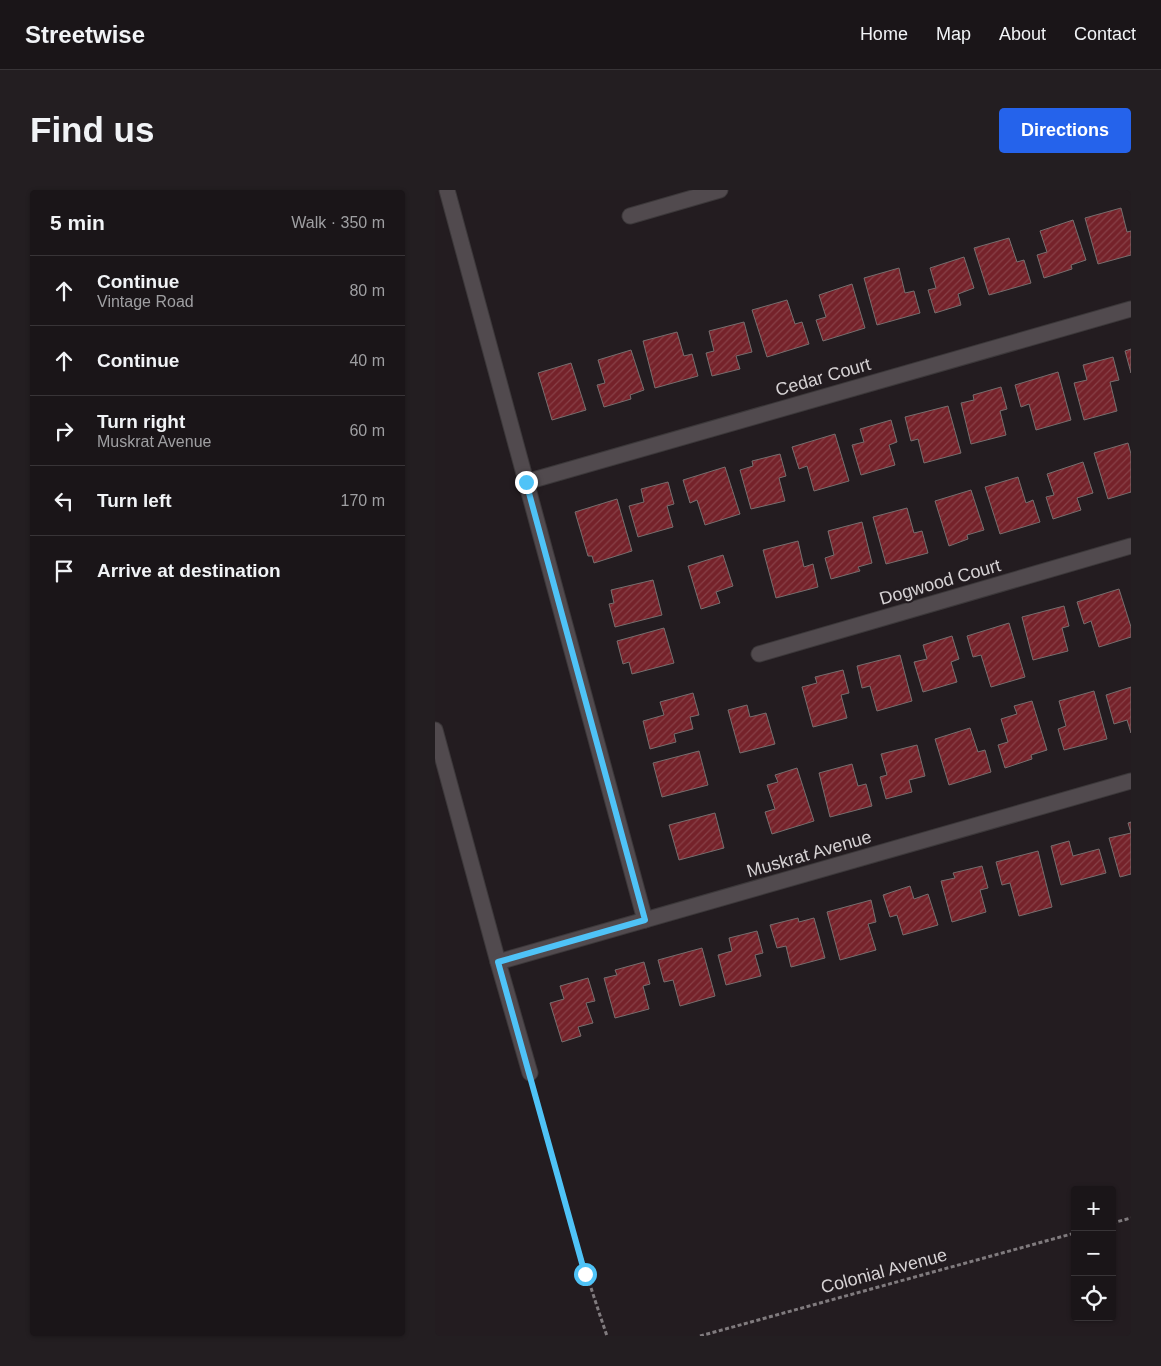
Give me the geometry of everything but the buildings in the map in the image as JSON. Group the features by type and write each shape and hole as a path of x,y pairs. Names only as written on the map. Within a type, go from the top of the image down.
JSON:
{"street":[{"path":"447,190 645,920"},
{"path":"630,216 720,190"},
{"name":"Cedar Court","path":"526,482 1131,309"},
{"name":"Dogwood Court","path":"759,654 1131,546"},
{"path":"435,730 530,1073"},
{"name":"Muskrat Avenue","path":"498,962 1131,781"}],"path":[{"path":"530,1073 583,1265 607,1336"},
{"path":"1116,1222 1131,1218"},
{"name":"Colonial Avenue","path":"700,1336 1071,1234"}],"route":[{"path":"526,482 645,920 498,962 585,1274"}]}
